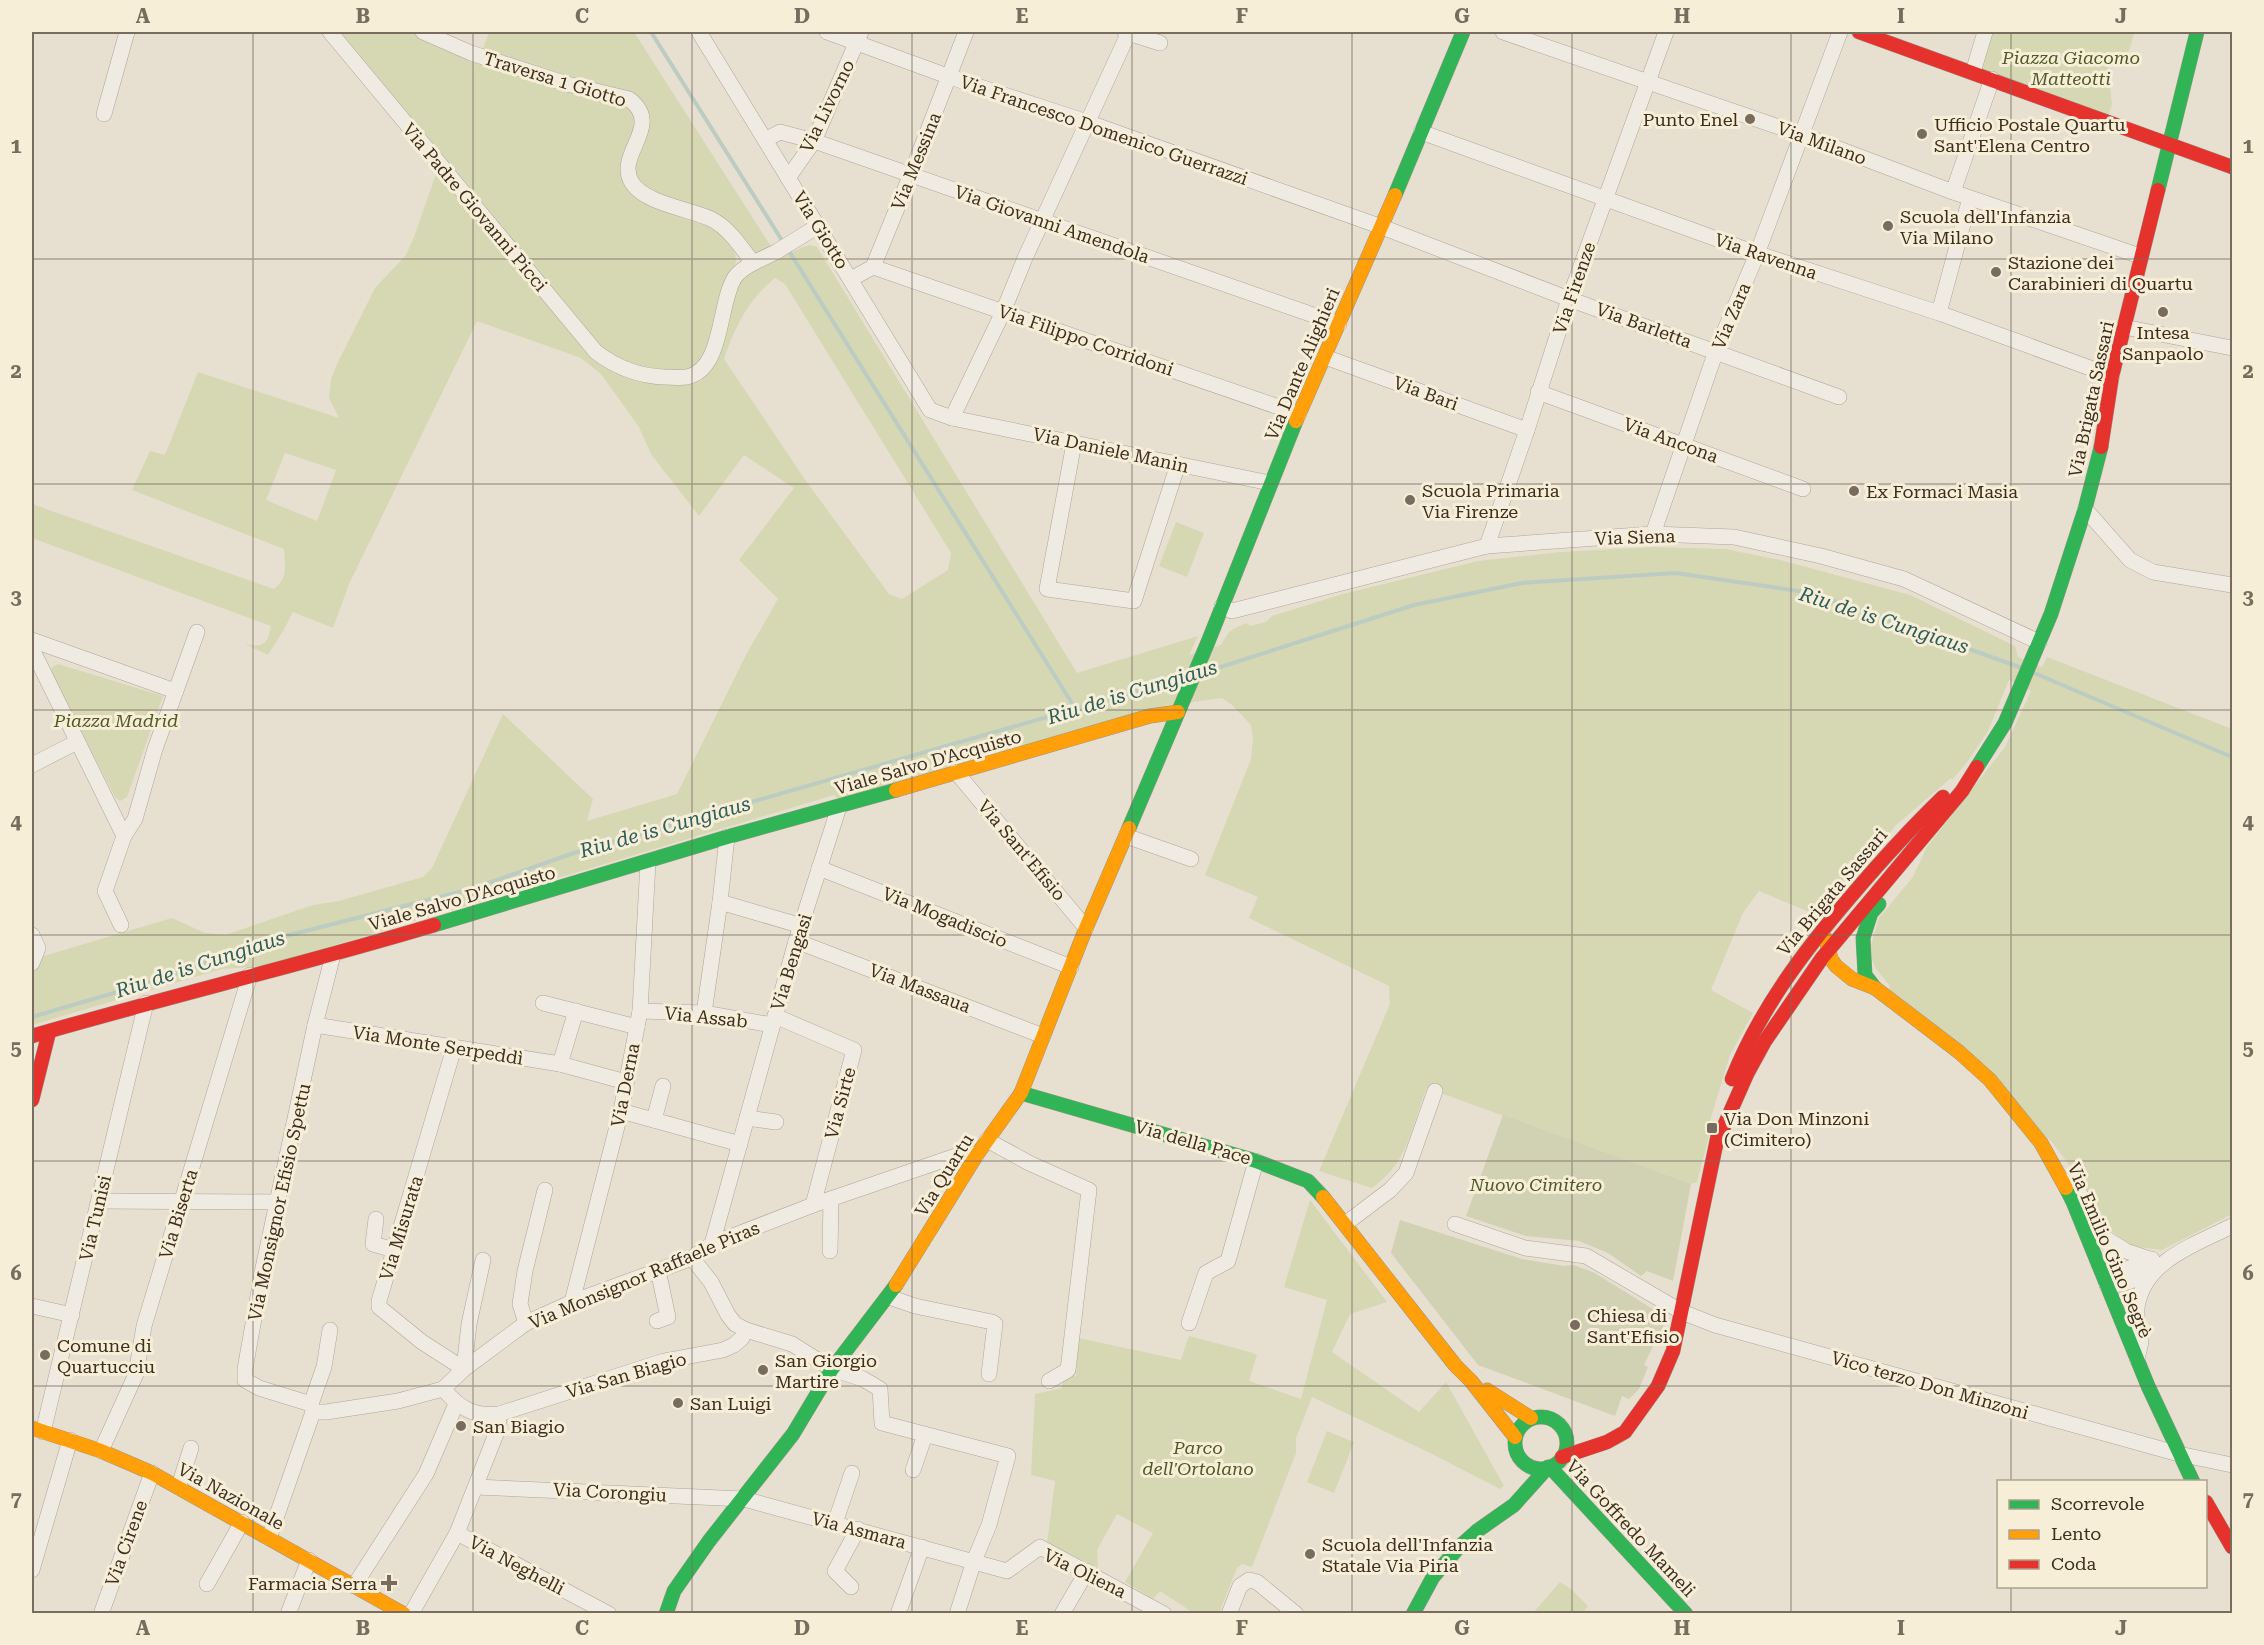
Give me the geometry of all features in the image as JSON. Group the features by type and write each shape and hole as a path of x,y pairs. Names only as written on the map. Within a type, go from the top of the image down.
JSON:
{"street":[{"path":"104,114 128,32"},
{"name":"Via Padre Giovanni Picci","path":"330,32 596,352 612,364 629,372 678,377 699,372 709,361 718,336 726,296 734,278 742,269 753,263"},
{"name":"Traversa 1 Giotto","path":"423,32 471,53 567,84 629,99 637,105 643,120 628,165 633,184 655,200 713,220 729,234 753,263"},
{"name":"Via Francesco Domenico Guerrazzi","path":"827,32 859,37 950,77 1087,122 1382,227"},
{"name":"Via Messina","path":"873,267 966,32"},
{"path":"952,417 1003,312 1127,32 1160,43"},
{"name":"Via Dante Alighieri","path":"1181,706 1270,483 1382,227 1463,32"},
{"name":"Via Milano","path":"1503,32 1800,134 1953,192 2140,256"},
{"name":"Via Firenze","path":"1486,546 1527,430 1569,298 1666,32"},
{"name":"Via Zara","path":"1653,534 1716,351 1757,254 1840,32"},
{"path":"1859,32 2232,167"},
{"path":"1973,72 1984,32"},
{"name":"Via Brigata Sassari","path":"1741,1071 1829,950 1962,791 2005,723 2033,660 2051,614 2085,509 2103,441 2112,376 2197,32"},
{"name":"Via Giotto","path":"703,34 930,410 952,417"},
{"name":"Via Livorno","path":"788,178 814,141 859,37"},
{"path":"1953,192 1992,80"},
{"name":"Via Giovanni Amendola","path":"765,140 780,132 814,141 1338,324"},
{"name":"Via Ravenna","path":"1421,132 1757,254 1939,313 2112,376"},
{"path":"1939,313 1970,198"},
{"path":"753,263 776,252 818,226"},
{"name":"Via Barletta","path":"1382,227 1839,397"},
{"path":"851,279 873,267"},
{"name":"Via Filippo Corridoni","path":"873,267 1299,414"},
{"path":"2124,327 2232,348"},
{"name":"Via Bari","path":"1325,357 1527,430"},
{"name":"Via Ancona","path":"1538,392 1683,443 1803,489"},
{"name":"Via Daniele Manin","path":"952,417 1270,483"},
{"path":"1074,442 1047,589 1134,602 1178,464"},
{"path":"2085,509 2130,560 2153,572 2232,585"},
{"name":"Via Siena","path":"1222,606 1232,611 1486,546 1653,534 1734,537 1821,556 1904,579 2039,642"},
{"path":"121,925 105,891 124,836 138,811 155,749 197,632"},
{"path":"32,640 175,692"},
{"path":"32,649 124,836"},
{"path":"42,671 59,650"},
{"name":"Viale Salvo D'Acquisto","path":"32,1036 250,975 333,955 727,837 839,807 1181,706"},
{"name":"Via Quartu","path":"666,1614 668,1604 709,1541 793,1434 832,1369 889,1297 976,1155 1021,1093 1086,928 1181,706"},
{"path":"32,765 77,742"},
{"name":"Via Brigata Sassari","path":"1741,1071 1760,1016 1790,971 1876,865 1982,760"},
{"name":"Via Sant'Efisio","path":"956,772 1086,928"},
{"name":"Via Bengasi","path":"712,1244 773,1021 839,807"},
{"path":"113,814 138,811"},
{"path":"1126,836 1191,859"},
{"path":"704,1013 727,837"},
{"name":"Via Derna","path":"572,1302 621,1111 640,1011 648,862"},
{"name":"Via Brigata Sassari","path":"1829,950 1826,938 1875,880 1876,865"},
{"name":"Via Mogadiscio","path":"819,867 1071,967"},
{"path":"1798,991 1826,980 1859,977 1866,925 1872,913 1890,890 1890,877"},
{"name":"Via Massaua","path":"720,902 1043,1036"},
{"path":"32,963 35,941"},
{"path":"1760,1016 1772,1013 1795,978 1820,947 1829,950"},
{"name":"Via Emilio Gino Segrè","path":"1829,950 1835,952 1859,977 1959,1052 1990,1080 2041,1143 2063,1180 2137,1359 2192,1480"},
{"name":"Via Monsignor Efisio Spettu","path":"312,1408 259,1388 245,1380 244,1369 263,1268 315,1025 333,955"},
{"name":"Via Biserta","path":"101,1451 136,1374 144,1326 250,975"},
{"name":"Via Tunisi","path":"38,1430 72,1315 146,1003"},
{"path":"543,1003 637,1027"},
{"path":"561,1064 576,1011"},
{"name":"Via Assab","path":"640,1011 704,1013 773,1021"},
{"name":"Via Sirte","path":"773,1021 854,1050 813,1205"},
{"name":"Via Monte Serpeddì","path":"315,1025 561,1064 626,1082"},
{"path":"32,1100 49,1032"},
{"name":"Via Misurata","path":"454,1048 379,1307 422,1342 464,1369"},
{"path":"1413,1614 1433,1577 1458,1548 1477,1531 1514,1505 1549,1467 1562,1457 1607,1442 1625,1432 1658,1386 1673,1351 1724,1103 1741,1071"},
{"path":"654,1120 663,1086"},
{"path":"1345,1224 1390,1190 1406,1173 1435,1091"},
{"name":"Via della Pace","path":"1021,1093 1256,1161 1308,1181 1515,1437"},
{"path":"621,1111 740,1144"},
{"path":"747,1118 776,1122"},
{"path":"987,1140 1029,1163 1089,1190 1068,1370 1048,1381"},
{"name":"Via Monsignor Raffaele Piras","path":"312,1408 326,1412 398,1401 443,1389 464,1369 526,1323 572,1302 692,1258 712,1244 813,1205 967,1152 976,1155"},
{"path":"1189,1323 1206,1273 1228,1261 1256,1161"},
{"path":"2063,1180 2078,1190 2098,1230 2105,1238 2150,1266"},
{"path":"526,1323 520,1304 525,1270 545,1190"},
{"path":"830,1251 831,1199"},
{"path":"99,1201 277,1202"},
{"path":"376,1219 373,1244 394,1250"},
{"path":"1455,1224 1525,1248 1586,1256 1682,1312"},
{"path":"2107,1285 2122,1284 2150,1266 2232,1226"},
{"path":"692,1258 711,1282 735,1324 746,1330 792,1344 832,1369 863,1379 880,1389 882,1423 1008,1456 989,1525 974,1561 957,1614"},
{"path":"464,1369 469,1324 483,1260"},
{"path":"2137,1359 2141,1340 2137,1326 2138,1305 2150,1266"},
{"path":"657,1321 668,1317 658,1270"},
{"path":"889,1297 915,1306 992,1322 994,1324 989,1374"},
{"path":"32,1306 72,1315"},
{"name":"Vico terzo Don Minzoni","path":"1682,1312 1715,1325 2179,1454 2232,1465"},
{"path":"269,1538 312,1408 324,1367 330,1330"},
{"name":"Via San Biagio","path":"443,1389 456,1404 484,1416 499,1414 664,1361 723,1350 734,1345 742,1338 746,1330"},
{"name":"Via della Pace","path":"1471,1381 1531,1419"},
{"path":"354,1586 426,1474 456,1404"},
{"path":"411,1614 457,1533 498,1429 499,1414"},
{"path":"1549,1467 1536,1468 1522,1461 1517,1454 1515,1437 1524,1423 1531,1419 1549,1418 1562,1429 1583,1433 1607,1432 1634,1422"},
{"path":"1562,1429 1566,1446 1562,1457"},
{"name":"Via Nazionale","path":"38,1430 101,1451 179,1486 354,1586 382,1608 404,1614"},
{"path":"913,1470 925,1435"},
{"path":"32,1570 70,1440"},
{"path":"179,1486 191,1448"},
{"path":"1514,1505 1521,1482 1522,1461"},
{"name":"Via Goffredo Mameli","path":"1549,1467 1686,1614"},
{"name":"Via Cirene","path":"103,1613 152,1473"},
{"path":"835,1523 852,1473"},
{"name":"Via Corongiu","path":"476,1486 744,1499"},
{"name":"Via Asmara","path":"744,1499 974,1561"},
{"path":"2207,1505 2232,1547"},
{"path":"207,1584 242,1522"},
{"path":"851,1587 835,1571 858,1530"},
{"name":"Via Neghelli","path":"457,1533 609,1614"},
{"path":"898,1614 922,1547"},
{"name":"Via Oliena","path":"974,1561 1007,1571 1040,1547 1164,1614"},
{"path":"288,1614 309,1560"},
{"path":"1062,1614 1086,1571"},
{"path":"1229,1614 1240,1586 1250,1580 1257,1582 1296,1614"}],"green space":[{"path":"335,32 410,32 454,51 626,104 637,120 624,175 707,223 727,240 735,252 736,261 718,327 699,362 677,371 657,370 632,365 602,352 416,123 403,112"},
{"path":"489,32 634,32 772,248 755,254 646,190 633,171 645,112 592,85 483,49"},
{"name":"Piazza Giacomo Matteotti","path":"1989,32 2135,32 2126,59 2112,55 2108,70 2112,104 2107,120 1977,71"},
{"path":"437,171 609,369 639,380 681,385 698,382 713,364 731,303 742,278 803,247 810,245 817,247 1077,673 1198,636 1189,655 1221,645 1231,631 1247,623 1250,626 1266,622 1272,616 1343,594 1478,561 1560,552 1654,547 1725,549 1780,560 1910,595 2015,646 2018,657 2042,667 2047,657 2232,729 2232,1214 2162,1250 2131,1246 2103,1225 2078,1177 2052,1142 1889,989 1890,986 1876,969 1872,959 1871,945 1879,918 1913,877 1927,847 2005,747 2031,691 2009,680 1988,731 1968,761 1952,780 1951,778 1895,826 1881,847 1821,917 1759,891 1743,913 1711,990 1753,1013 1730,1055 1709,1124 1712,1125 1697,1182 1691,1184 1427,1088 1402,1155 1385,1178 1372,1188 1319,1171 1390,1004 1389,986 1249,918 1258,897 1205,875 1251,759 1253,738 1251,725 1222,698 1164,706 841,801 834,795 265,966 222,969 32,1025 32,956 37,958 172,918 205,933 225,935 313,905 339,901 423,877 432,868 503,714 593,799 587,821 677,794 747,653 778,599 739,560 794,488 744,455 699,516 651,454 639,427 601,374 581,358 477,321 349,584 333,628 293,612 268,655 245,644 264,643 271,626 32,538 32,504 274,589 284,576 284,549 132,490 150,451 165,455 198,372 339,418 329,398 331,379 337,364 375,288 406,255","holes":["775,278 785,284 951,553 948,570 902,599 889,594 806,481 724,359 744,314 757,295","285,453 336,470 317,521 266,500"]},
{"path":"1176,522 1204,533 1187,577 1159,566"},
{"name":"Piazza Madrid","path":"58,664 163,696 127,797 120,801 115,797 51,673 52,667"},
{"name":"Nuovo Cimitero","path":"1503,1115 1691,1184 1673,1281 1647,1271 1641,1276 1608,1253 1579,1241 1526,1236 1466,1216"},
{"name":"Parco dell'Ortolano","path":"1310,1200 1387,1302 1350,1314 1332,1352 1419,1412 1446,1382 1504,1486 1500,1489 1312,1397 1296,1438 1296,1453 1252,1567 1242,1564 1237,1568 1219,1613 1195,1614 1160,1591 1153,1599 1125,1582 1153,1533 1117,1514 1097,1550 1098,1568 1047,1543 1055,1481 1031,1475 1035,1394 1062,1388 1063,1377 1076,1376 1079,1338 1181,1360 1189,1336 1250,1352 1257,1355 1249,1381 1301,1399 1327,1300 1284,1287"},
{"path":"1400,1220 1522,1259 1564,1266 1574,1265 1595,1273 1667,1318 1644,1365 1648,1367 1639,1389 1629,1399 1622,1396 1615,1416 1478,1365 1391,1253"},
{"path":"1327,1431 1354,1442 1334,1493 1307,1482"},
{"path":"1560,1582 1571,1589 1588,1606 1582,1613 1533,1613"}],"waterway":[{"path":"651,32 783,242"},
{"path":"787,248 1075,708"},
{"name":"Riu de is Cungiaus","path":"1205,672 1414,605 1522,583 1676,573 1812,593 2022,668"},
{"name":"Riu de is Cungiaus","path":"2034,673 2232,757"},
{"name":"Riu de is Cungiaus","path":"32,1017 158,980 266,941 471,889 574,853 1183,678"}],"traffic: fast":[{"path":"1395,195 1463,32"},
{"path":"2158,190 2197,32"},
{"path":"1129,828 1208,642 1296,421"},
{"path":"1977,767 2005,723 2051,614 2085,509 2101,447"},
{"path":"434,925 727,837 896,790"},
{"path":"1875,988 1865,975 1863,938 1871,913 1879,904"},
{"path":"1021,1093 1256,1161 1308,1181 1323,1197"},
{"path":"2066,1188 2148,1386 2192,1480"},
{"path":"666,1614 674,1591 709,1541 793,1434 832,1369 896,1285"},
{"path":"1541,1417 1551,1419 1559,1425 1565,1433 1567,1443 1565,1453 1559,1461 1551,1467 1541,1469 1531,1467 1523,1461 1517,1453 1515,1443 1517,1433 1523,1425 1531,1419 1541,1417"},
{"path":"1413,1614 1433,1577 1458,1548 1477,1531 1514,1505 1548,1467"},
{"path":"1550,1467 1686,1614"}],"traffic: slow":[{"path":"1296,421 1395,195"},
{"path":"896,790 1150,716 1178,712"},
{"path":"896,1285 976,1156 1021,1093 1086,928 1129,828"},
{"path":"1826,939 1831,959 1836,966 1852,979 1875,988 1959,1052 1990,1080 2041,1143 2066,1188"},
{"path":"1323,1197 1455,1365 1471,1381 1515,1437"},
{"path":"1487,1390 1531,1418"},
{"path":"32,1428 101,1451 152,1473 404,1614"}],"traffic: jam":[{"path":"1859,32 2232,167"},
{"path":"2101,447 2112,376 2158,190"},
{"path":"1717,1142 1747,1074 1765,1041 1822,958 1962,791 1977,767"},
{"path":"1732,1079 1769,1005 1800,960 1874,870 1943,797"},
{"path":"32,1036 434,925"},
{"path":"32,1100 49,1032"},
{"path":"1562,1457 1607,1442 1625,1432 1658,1386 1673,1351 1719,1130"},
{"path":"2207,1504 2232,1547"}],"place":[{"name":"Punto Enel","path":"1750,119"},
{"name":"Ufficio Postale Quartu Sant'Elena Centro","path":"1922,134"},
{"name":"Scuola dell'Infanzia Via Milano","path":"1888,226"},
{"name":"Stazione dei Carabinieri di Quartu","path":"1996,272"},
{"name":"Intesa Sanpaolo","path":"2163,312"},
{"name":"Ex Formaci Masia","path":"1854,491"},
{"name":"Scuola Primaria Via Firenze","path":"1410,500"},
{"name":"Via Don Minzoni (Cimitero)","path":"1712,1128"},
{"name":"Chiesa di Sant'Efisio","path":"1575,1325"},
{"name":"Comune di Quartucciu","path":"45,1355"},
{"name":"San Giorgio Martire","path":"763,1370"},
{"name":"San Luigi","path":"678,1403"},
{"name":"San Biagio","path":"461,1426"},
{"name":"Scuola dell'Infanzia Statale Via Piria","path":"1310,1554"},
{"name":"Farmacia Serra","path":"389,1583"}]}
